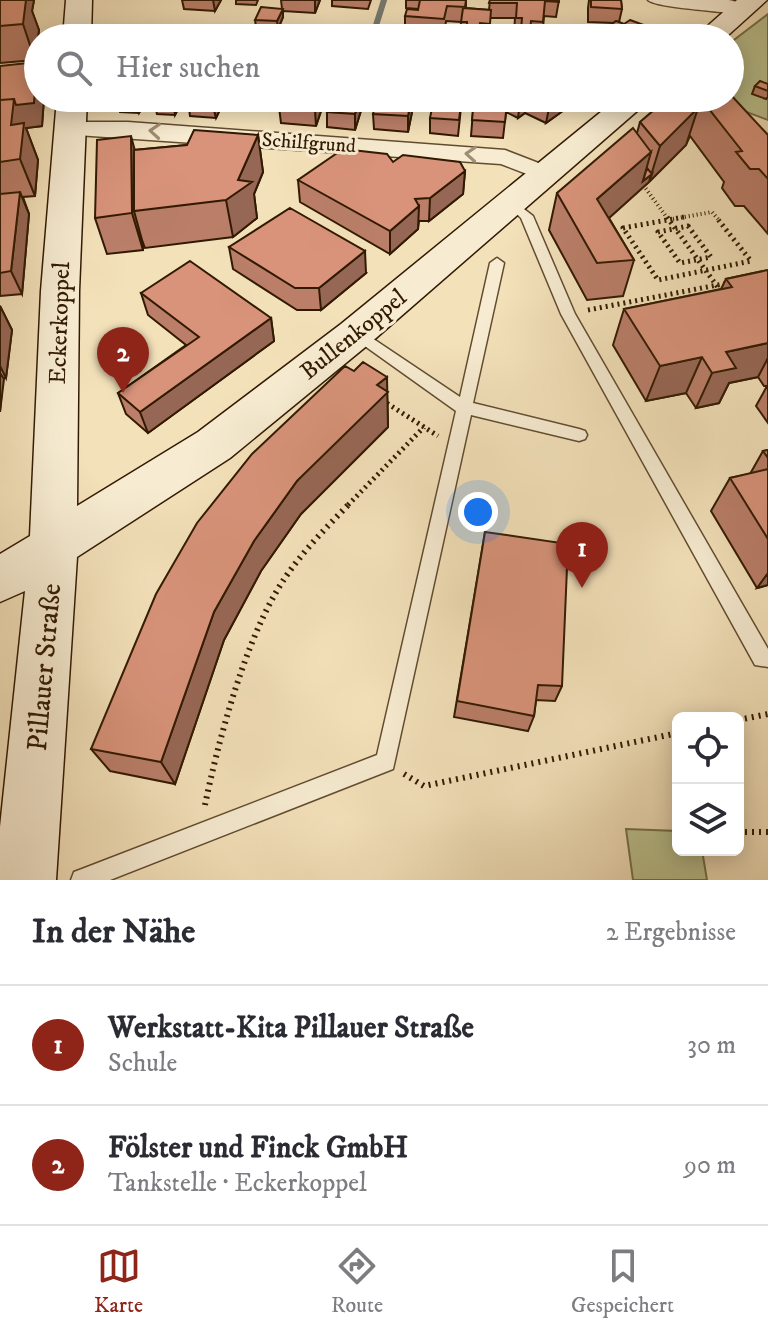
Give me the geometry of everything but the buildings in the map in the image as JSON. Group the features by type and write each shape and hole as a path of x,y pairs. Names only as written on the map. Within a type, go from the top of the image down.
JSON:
{"street":[{"path":"78,24 79,0"},
{"path":"658,0 748,5"},
{"path":"725,24 748,5"},
{"name":"Bullenkoppel","path":"0,580 214,445 355,334 620,112"},
{"name":"Schilfgrund","path":"71,114 128,129 505,157 545,174"},
{"name":"Eckerkoppel","path":"53,549 60,291 71,114"},
{"name":"Pillauer Straße","path":"25,880 53,549"}],"lane":[{"path":"511,203 527,216 568,314 762,659 768,658"},
{"path":"82,880 386,762 497,263"},
{"path":"355,334 463,407 579,435"}],"path":[{"path":"632,169 726,298"},
{"path":"712,212 751,261 705,270 658,280 623,228 712,212"},
{"path":"688,226 711,257 696,260 680,263 658,232 688,226"},
{"path":"568,314 742,281"},
{"path":"372,393 456,447"},
{"path":"200,834 215,755 242,674 275,594 318,536 424,427"},
{"path":"744,719 768,714"},
{"path":"386,762 424,786 672,734"},
{"path":"744,832 768,832"}],"green space":[{"path":"768,14 768,120 744,111 744,32"},
{"path":"626,829 672,831 672,856 703,856 707,880 633,880"}],"waterway":[{"path":"376,24 384,0"}],"place":[{"name":"Fölster und Finck GmbH","path":"123,393"},
{"name":"Werkstatt-Kita Pillauer Straße","path":"582,588"}]}
